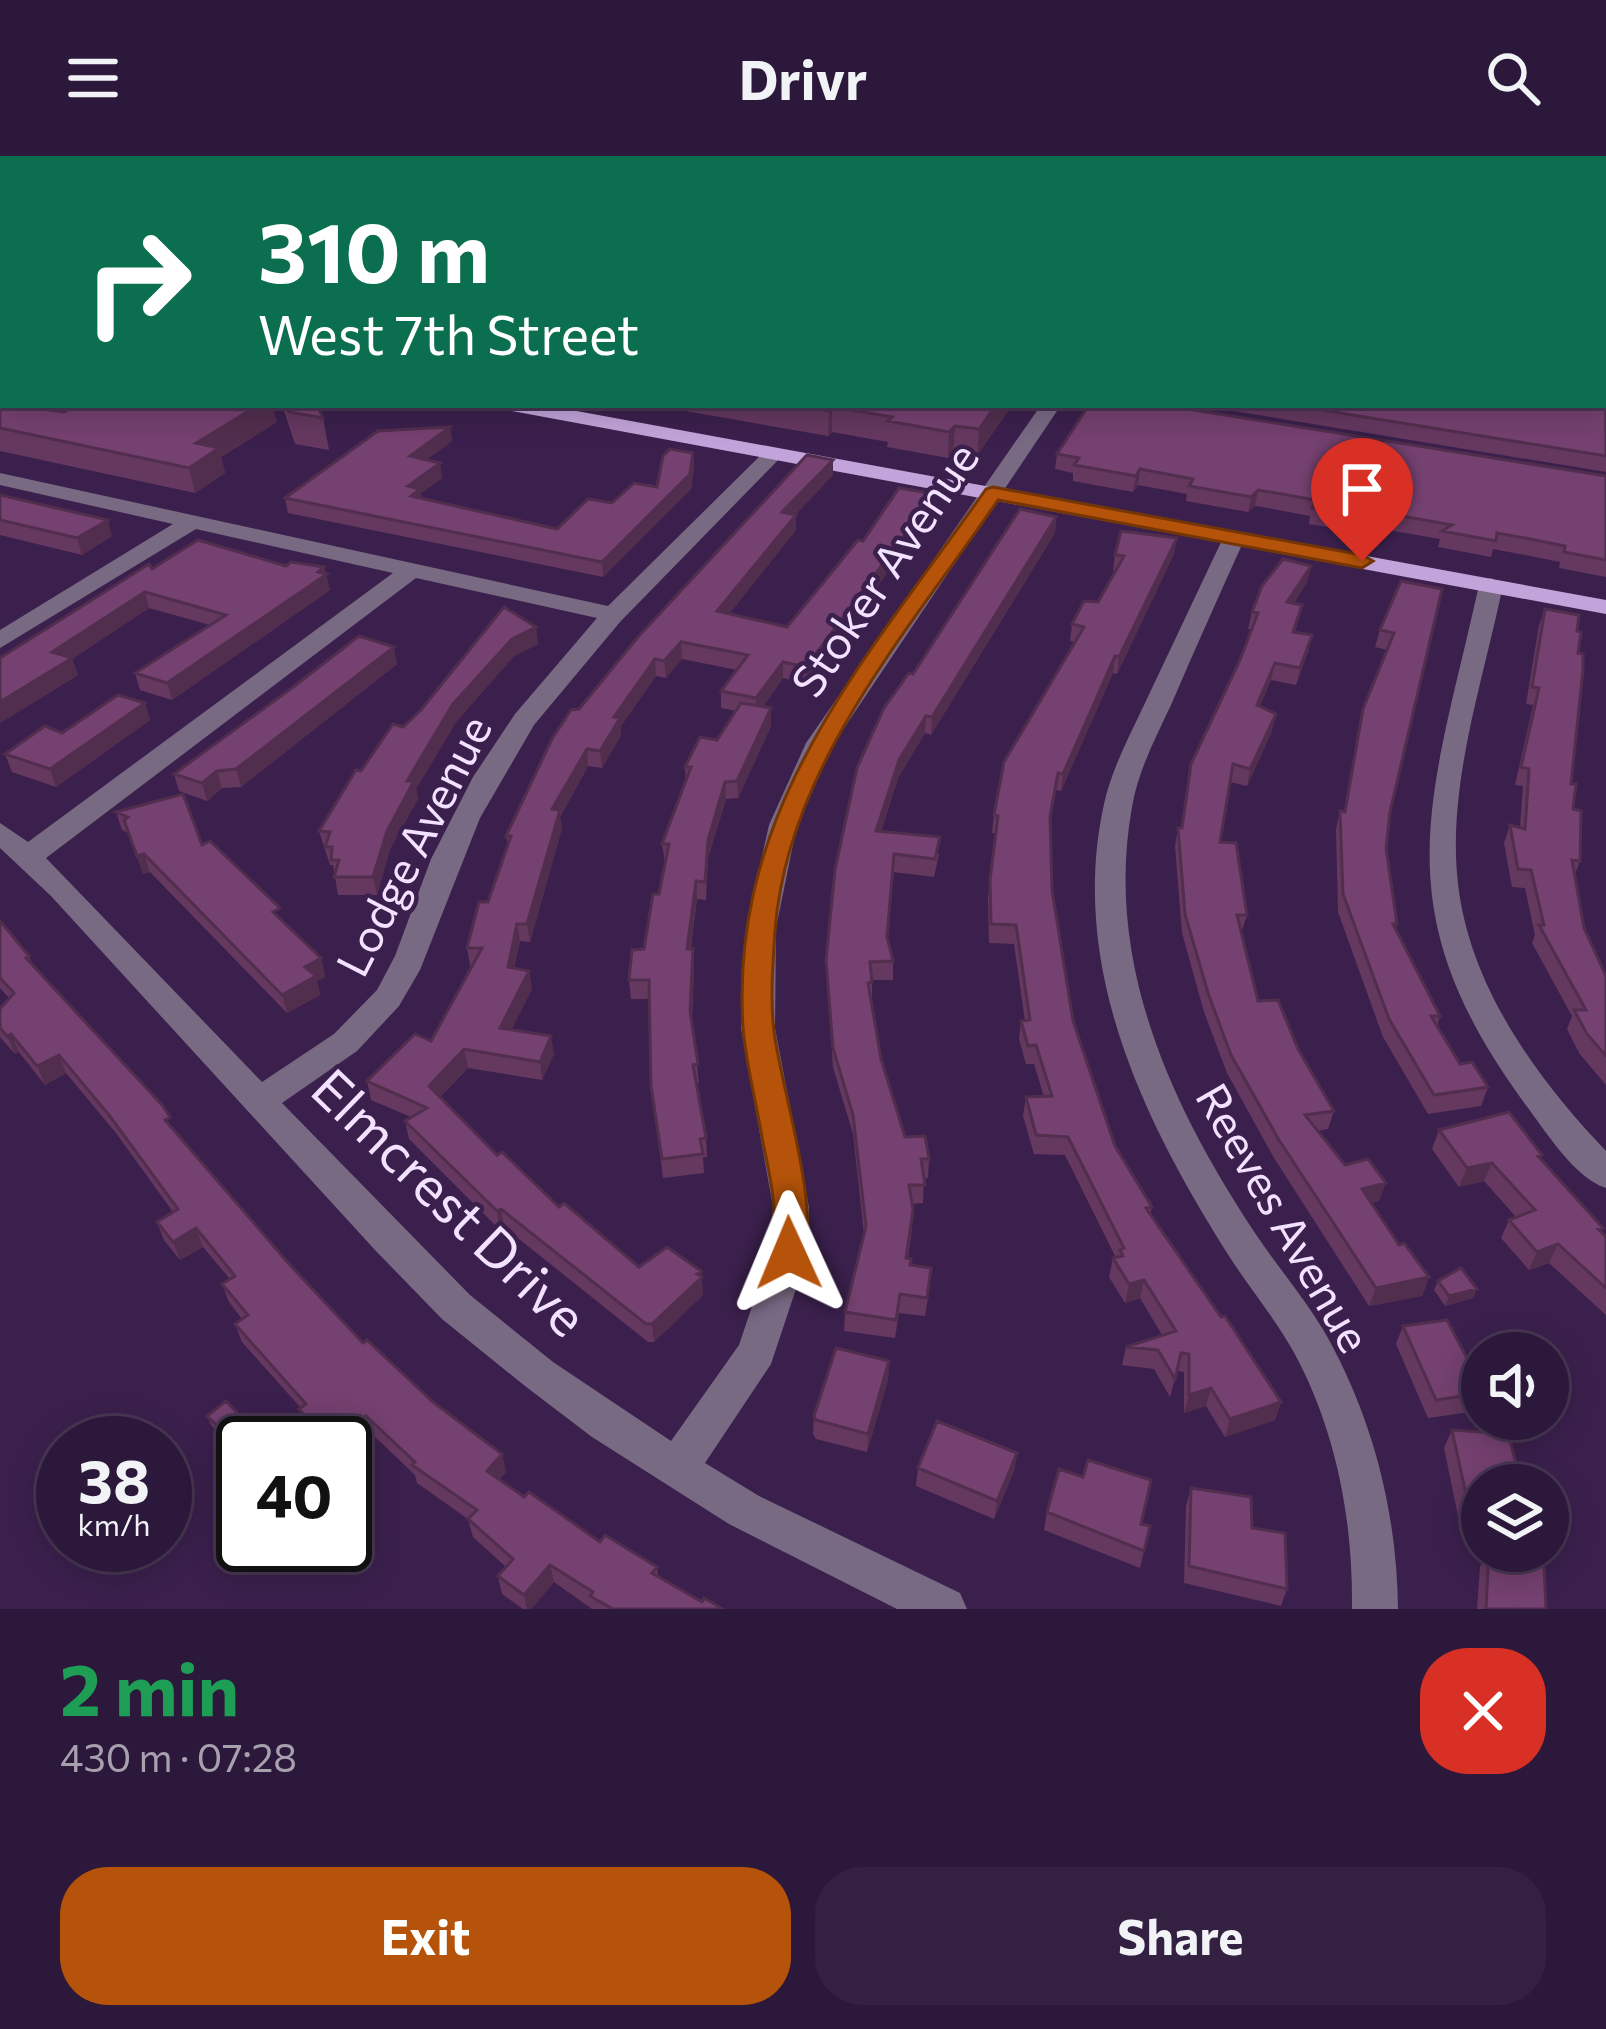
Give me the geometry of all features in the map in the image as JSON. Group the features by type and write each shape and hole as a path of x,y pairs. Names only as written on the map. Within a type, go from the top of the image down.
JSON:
{"main road":[{"path":"528,408 1606,607"}],"street":[{"name":"Stoker Avenue","path":"675,1469 757,1352 789,1253 790,1207 758,1028 761,928 783,825 820,743 1050,408"},
{"name":"Lodge Avenue","path":"260,1100 326,1058 387,1001 401,978 448,853 484,783 527,716 774,453"},
{"path":"0,479 617,615"},
{"path":"0,641 193,521"},
{"name":"Reeves Avenue","path":"1234,538 1128,773 1114,832 1112,931 1126,1010 1162,1104 1202,1181 1295,1320 1338,1406 1370,1510 1376,1609"},
{"path":"29,856 411,570"},
{"path":"1491,585 1445,811 1442,876 1464,966 1496,1028 1550,1111 1606,1174"},
{"name":"Elmcrest Drive","path":"0,832 29,856 457,1307 538,1374 675,1469 851,1566 944,1609"}],"building":[{"path":"0,408 64,412 71,408 254,408 196,443 219,448 189,468 0,428"},
{"path":"287,408 318,408 323,418"},
{"path":"838,408 994,408 979,429 955,426 949,432 888,421 892,417"},
{"path":"1087,408 1181,408 1606,476 1606,560 1564,552 1565,546 1497,533 1496,541 1442,531 1452,525 1374,511 1372,519 1312,508 1315,500 1276,493 1258,490 1251,497 1189,486 1193,479 1140,469 1136,476 1074,465 1079,458 1057,454"},
{"path":"1309,408 1606,408 1606,456"},
{"path":"450,427 410,456 440,463 408,486 420,489 411,496 557,529 588,499 612,503 634,483 657,487 663,456 670,449 693,453 690,474 602,562 285,498 378,431"},
{"path":"807,455 833,460 782,512 796,515 717,611 787,627 858,540 863,541 899,488 935,494 806,667 783,662 756,698 721,691 748,655 681,642 664,661 655,659 614,717 620,718 600,751 587,749 552,809 560,810 527,924 517,924 508,967 529,971 500,1028 551,1036 540,1062 464,1049 429,1086 497,1155 502,1152 559,1207 564,1203 639,1267 667,1247 701,1271 697,1274 702,1277 652,1324 646,1324 501,1209 497,1211 405,1121 427,1108 367,1081 415,1034 431,1041 482,948 467,948 479,902 488,902 511,836 506,836 571,710 579,709 638,637"},
{"path":"0,495 108,520 77,538 0,520"},
{"path":"1020,509 1056,517 932,717 926,716 899,760 876,831 940,837 935,859 894,854 887,937 893,961 870,962 872,982 868,983 881,1059 905,1137 925,1136 929,1159 921,1159 925,1185 909,1185 913,1210 906,1258 911,1259 910,1265 931,1268 927,1298 900,1294 896,1320 845,1312 866,1226 853,1115 833,1048 826,960 835,870 857,768 884,708 909,673 913,674"},
{"path":"1121,531 1177,538 1119,657 1115,656 1063,774 1058,773 1050,816 1052,890 1073,1021 1115,1146 1152,1207 1146,1208 1281,1402 1230,1419 1211,1388 1189,1395 1189,1354 1181,1353 1175,1379 1158,1350 1126,1347 1176,1331 1144,1280 1129,1284 1113,1258 1123,1256 1120,1250 1124,1248 1068,1137 1036,1135 1026,1097 1052,1096 1036,1045 1028,1046 1021,1021 1030,1020 1016,925 991,924 990,880 998,816 994,815 1004,762 1084,627 1072,624 1084,601 1098,602 1124,556 1115,555"},
{"path":"198,540 286,566 291,562 324,567 318,572 327,574 167,683 135,673 226,615 145,592 52,652 72,658 0,702 0,658 149,564 152,569"},
{"path":"1283,559 1311,566 1287,602 1302,605 1293,632 1312,635 1300,668 1275,663 1257,705 1276,714 1250,769 1233,764 1220,842 1236,843 1247,915 1237,915 1258,1001 1278,1000 1298,1049 1334,1111 1305,1115 1345,1165 1368,1159 1386,1183 1362,1189 1399,1245 1404,1243 1429,1277 1376,1288 1279,1140 1231,1055 1185,914 1178,828 1182,828 1191,764 1240,660 1258,613 1252,612 1262,586"},
{"path":"1401,581 1442,589 1390,812 1386,848 1397,924 1393,924 1440,1016 1431,1016 1460,1064 1472,1062 1488,1087 1434,1095 1389,1019 1343,894 1340,811 1345,812 1363,709 1394,633 1380,630"},
{"path":"504,607 536,627 512,639 453,704 407,781 414,781 387,831 373,877 334,877 339,860 331,860 332,847 325,847 330,832 319,831 356,770 361,771 393,724 403,727 421,710"},
{"path":"1545,609 1579,615 1578,653 1583,654 1583,670 1571,784 1576,784 1573,809 1581,811 1580,861 1572,860 1584,928 1606,976 1606,1056 1574,1010 1586,1010 1539,925 1544,925 1531,870 1518,869 1510,825 1525,829 1529,769 1521,767 1539,688 1532,687"},
{"path":"359,636 394,647 236,769 217,771 202,783 174,774 292,688"},
{"path":"118,695 145,703 50,769 5,754 45,726 62,733"},
{"path":"741,703 771,708 737,781 725,782 708,840 705,882 696,881 687,949 693,949 690,1011 698,1064 693,1065 706,1138 700,1139 703,1154 662,1159 651,1086 649,980 629,980 632,950 644,949 653,894 659,894 669,844 662,844 691,767 685,767 700,737 717,740"},
{"path":"183,794 202,845 210,841 280,908 273,912 321,958 305,967 316,976 282,995 144,854 137,856 124,820 128,817 116,812"},
{"path":"0,921 29,956 26,958 162,1105 170,1117 165,1120 363,1343 367,1340 433,1402 502,1454 487,1471 524,1497 529,1492 600,1542 605,1535 657,1567 652,1573 723,1609 613,1609 550,1565 524,1595 498,1576 513,1559 468,1519 477,1510 412,1465 415,1462 372,1422 372,1416 306,1416 299,1409 306,1404 235,1324 248,1315 222,1284 235,1276 196,1228 173,1242 157,1222 178,1209 109,1115 59,1055 37,1066 11,1034 7,1036 0,1028 0,1009 14,993 0,978"},
{"path":"1509,1112 1542,1155 1538,1156 1603,1228 1598,1229 1606,1237 1606,1288 1558,1244 1537,1252 1509,1220 1535,1210 1492,1163 1467,1168 1439,1130"},
{"path":"1461,1268 1477,1289 1449,1296 1438,1281"},
{"path":"1447,1320 1461,1347 1461,1396 1436,1400 1403,1326"},
{"path":"836,1348 889,1361 868,1434 814,1416"},
{"path":"226,1401 240,1416 216,1416 216,1424 207,1416"},
{"path":"937,1421 1017,1453 997,1501 918,1468"},
{"path":"1452,1430 1461,1431 1461,1440 1510,1440 1516,1464 1461,1464 1461,1471"},
{"path":"1088,1460 1151,1480 1141,1524 1150,1526 1144,1551 1047,1512 1059,1469 1083,1477"},
{"path":"1191,1488 1251,1497 1252,1528 1285,1533 1287,1589 1189,1566"},
{"path":"1488,1572 1544,1572 1546,1609 1486,1609"}],"route":[{"path":"789,1253 790,1207 758,1028 761,928 783,825 820,743 993,493 1362,561"}]}
